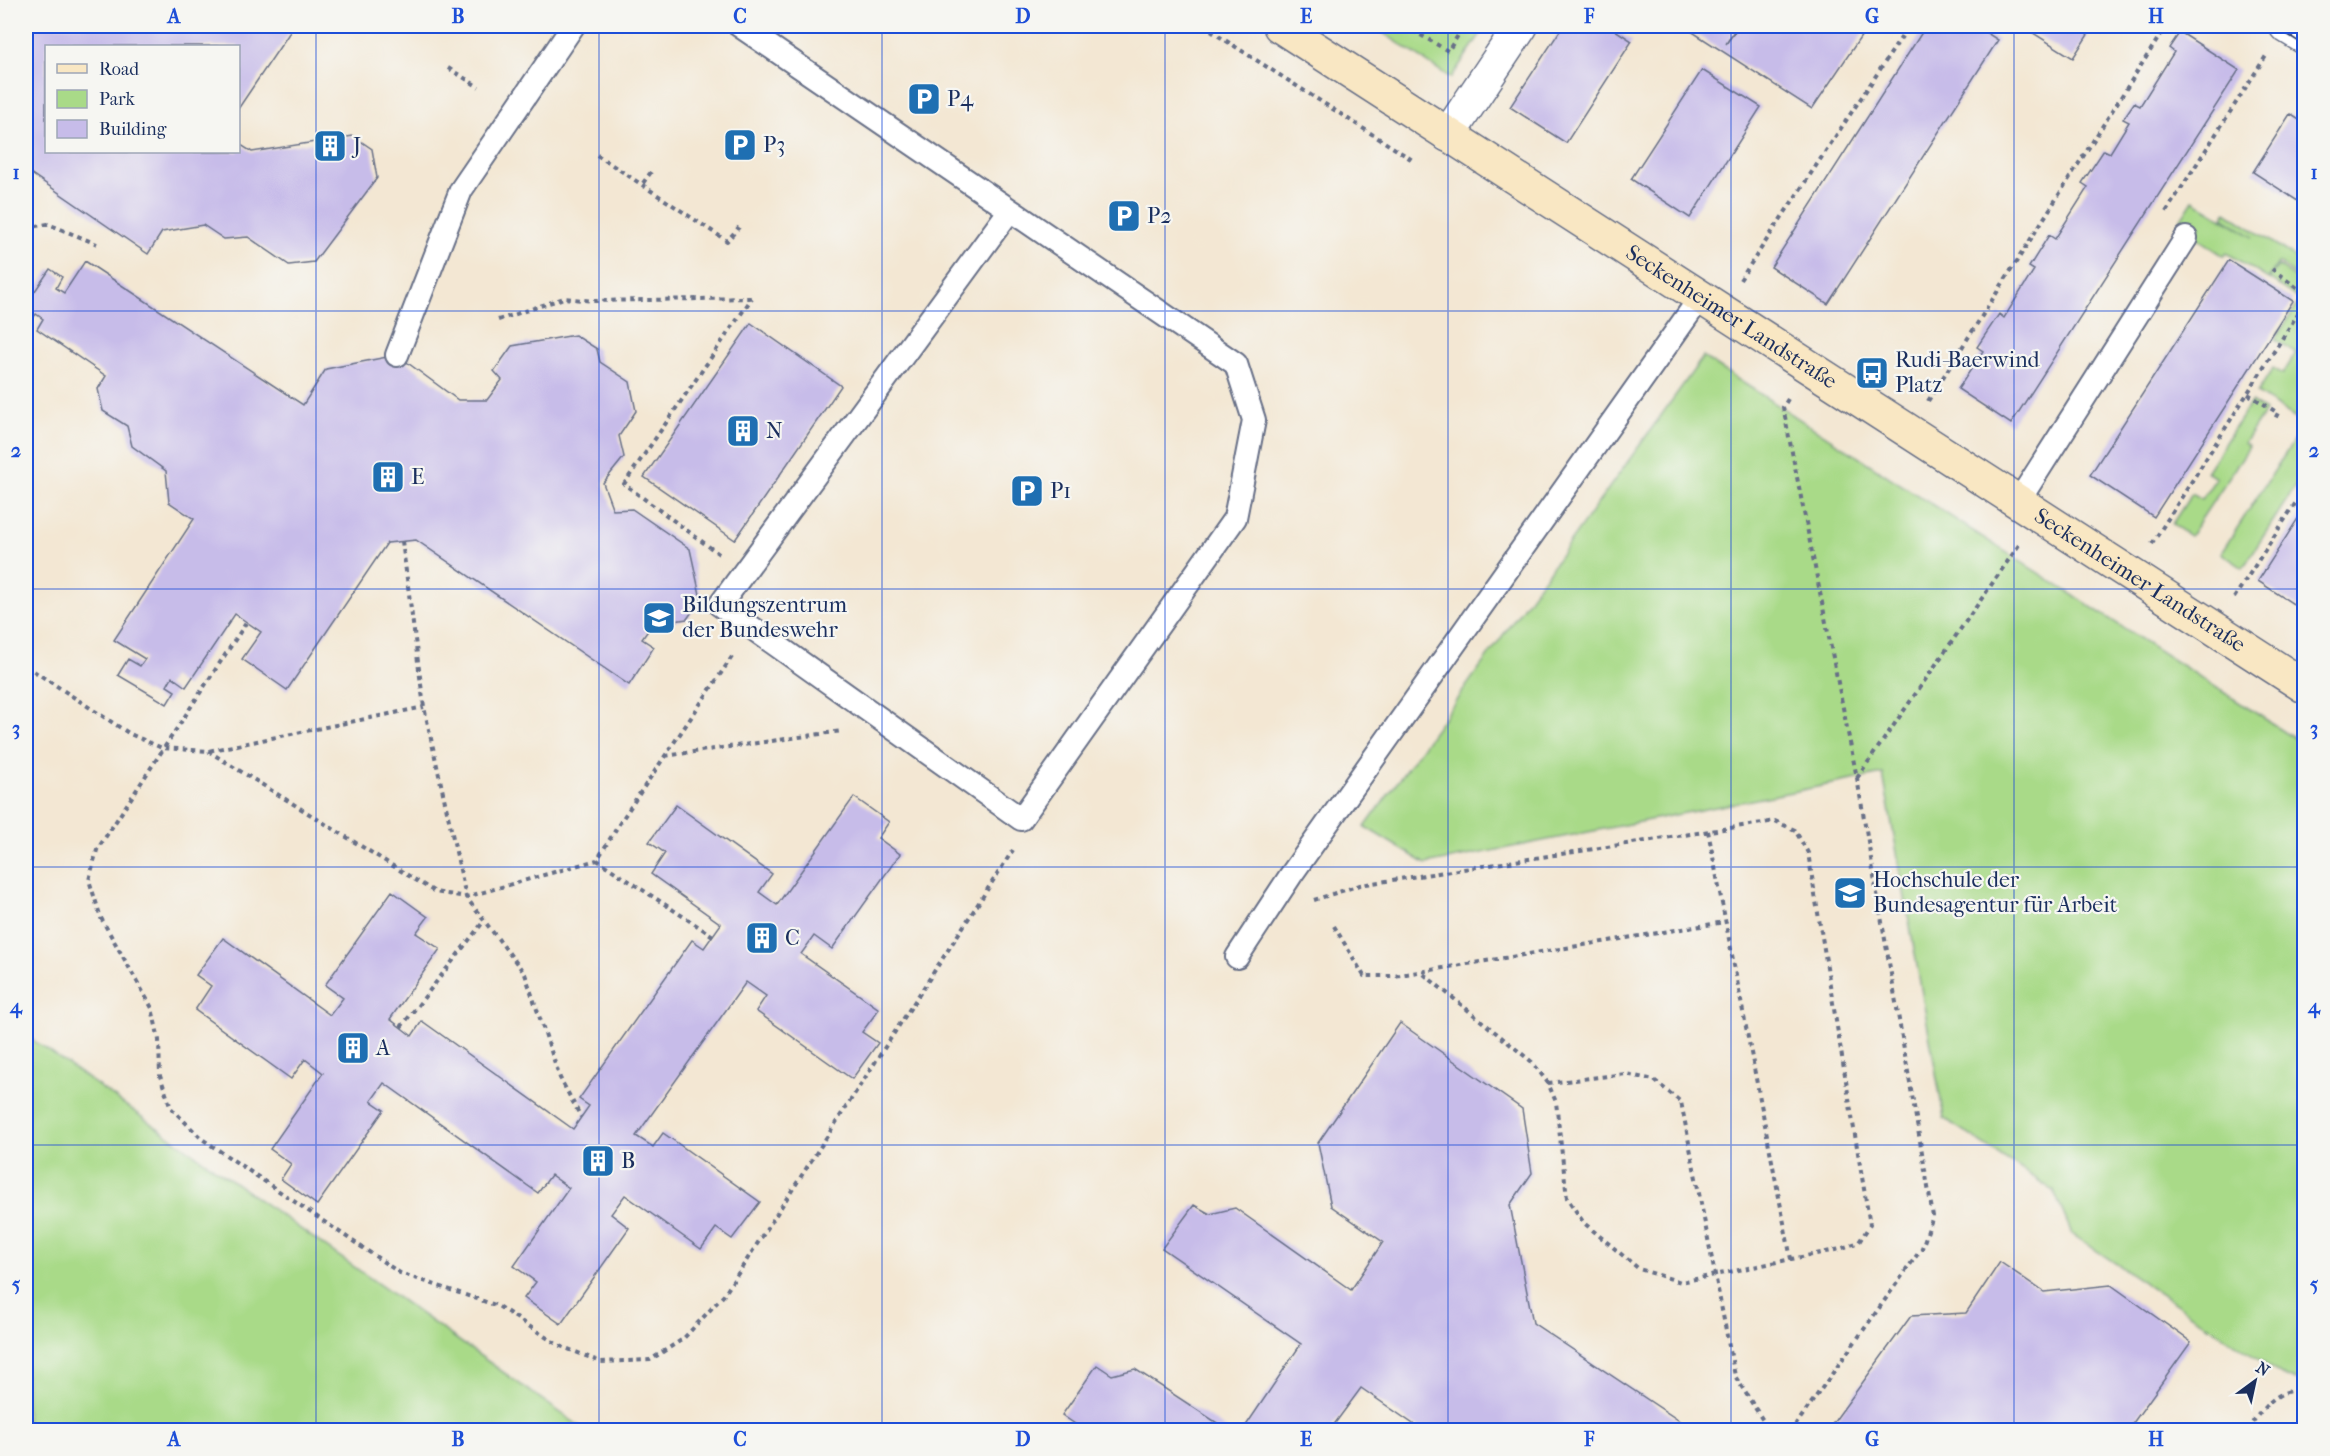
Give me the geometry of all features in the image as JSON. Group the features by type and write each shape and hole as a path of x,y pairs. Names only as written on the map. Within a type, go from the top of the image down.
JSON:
{"main road":[{"name":"Seckenheimer Landstraße","path":"1280,26 2304,686"}],"street":[{"path":"1448,135 1521,26"},
{"path":"2286,26 2304,38"}],"lane":[{"path":"396,356 461,190 573,26"},
{"path":"740,26 1236,364 1254,420 1235,518 1021,819 720,605 1010,210"},
{"path":"2029,509 2187,238"},
{"path":"1237,957 1291,875 1700,298"}],"path":[{"path":"1405,26 1448,51 1464,26"},
{"path":"1765,243 1909,26"},
{"path":"1908,432 2166,26"},
{"path":"448,68 479,87"},
{"path":"597,155 643,183 727,241 739,227"},
{"path":"643,183 651,172"},
{"path":"26,228 48,224 97,244"},
{"path":"2272,269 2304,293"},
{"path":"26,290 32,295"},
{"path":"208,751 435,892 466,897 597,860 664,756 742,642 720,605 719,554 624,484 752,298 592,301 564,298 498,320"},
{"path":"2132,575 2304,304"},
{"path":"1792,1431 1922,1248 1933,1216 1857,778 1784,407 1805,366"},
{"path":"2248,394 2278,414 2275,418"},
{"path":"2214,628 2304,490"},
{"path":"1857,778 2029,509"},
{"path":"402,541 424,707 466,897 525,974 560,1078 581,1117"},
{"path":"246,623 97,850 89,880 101,918 152,1008 159,1040 160,1076 171,1108 202,1138 400,1273 498,1306 558,1345 601,1362 650,1360 683,1339 724,1295 1022,836 1021,819"},
{"path":"26,666 130,734 162,748 208,751 424,707"},
{"path":"664,756 890,725"},
{"path":"1307,902 1360,885 1774,821 1795,830 1808,853 1870,1226 1859,1242 1680,1282 1639,1269 1584,1223 1566,1198 1556,1102 1548,1083 1532,1062 1421,972"},
{"path":"1708,831 1791,1259"},
{"path":"597,860 712,936"},
{"path":"401,1027 484,921"},
{"path":"1334,926 1364,976 1421,972 1725,922"},
{"path":"1548,1083 1626,1074 1654,1080 1681,1102 1735,1376 1769,1431"},
{"path":"2247,1431 2266,1404 2290,1389 2304,1390"}],"green space":[{"path":"1373,26 1486,26 1451,78"},
{"path":"2193,200 2253,237 2223,217 2226,212 2304,263 2304,281 2278,263 2268,279 2227,253 2224,256 2177,225"},
{"path":"2278,266 2304,284 2304,418 2302,422 2257,393 2273,368 2283,374 2296,353 2275,339 2300,300 2269,279"},
{"path":"1703,357 2304,744 2304,1381 2286,1378 2072,1234 2054,1191 1944,1118 1883,774 1426,864 1365,827"},
{"path":"2251,402 2265,411 2244,443 2249,447 2190,536 2172,524 2192,493 2202,499 2216,478 2206,472"},
{"path":"2304,425 2304,473 2243,568 2221,553"},
{"path":"26,1035 585,1430 26,1430"}],"building":[{"name":"J","path":"26,26 294,26 240,106 240,45 45,45 45,153 240,153 240,144 252,152 353,136 372,149 377,178 314,262 289,265 248,237 224,239 203,225 162,232 148,254 26,170"},
{"path":"1563,26 1609,26 1632,41 1566,143 1510,107"},
{"path":"1695,26 1737,26 1726,44 1739,26 1868,26 1812,109 1691,31"},
{"path":"1926,26 1976,26 1998,40 1828,304 1771,267"},
{"path":"2022,26 2085,26 2091,30 2073,58"},
{"path":"2180,32 2239,70 2011,424 1958,389 1983,351 1977,347 1999,314 2004,318 2034,270 2029,267 2049,235 2055,239 2088,187 2082,183 2104,150 2110,153 2129,122 2123,119 2134,103 2140,106 2174,52 2169,48"},
{"path":"1702,70 1761,107 1690,218 1631,179"},
{"path":"2290,114 2304,123 2304,205 2253,172"},
{"path":"2229,260 2293,301 2154,517 2090,475"},
{"name":"E","path":"85,261 303,405 326,369 397,355 458,400 487,400 502,380 494,371 512,346 575,335 597,349 600,362 630,382 636,411 619,436 624,457 603,483 613,510 632,509 690,549 701,599 687,619 667,622 658,616 642,639 654,647 629,685 416,540 387,543 287,690 242,659 261,632 235,614 186,687 172,677 167,686 175,691 167,704 118,675 128,659 140,666 145,659 114,640 194,519 169,502 166,471 132,446 127,426 103,411 98,389 106,376 37,329 43,319 36,314 30,322 26,319 26,304 50,269 62,277 56,288 64,293"},
{"name":"N","path":"751,323 841,386 735,540 644,477"},
{"path":"2304,509 2304,611 2258,581"},
{"path":"854,797 889,822 878,838 900,854 832,949 814,936 801,954 879,1009 862,1032 878,1043 852,1079 756,1011 766,996 746,982 636,1136 653,1147 663,1133 760,1202 732,1239 716,1228 701,1249 625,1195 611,1214 629,1228 561,1324 524,1298 536,1282 514,1266 569,1188 551,1175 538,1193 384,1083 371,1101 384,1110 317,1205 281,1179 291,1164 270,1149 323,1073 305,1059 291,1079 195,1010 211,986 196,975 223,938 330,1015 343,998 325,985 392,891 428,917 416,933 440,949 390,1019 412,1036 422,1021 573,1129 589,1106 579,1099 692,940 704,948 721,924 651,874 665,853 649,842 676,805 772,874 759,892 777,905"},
{"path":"1400,1023 1522,1109 1532,1173 1510,1205 1533,1323 1693,1430 1422,1430 1361,1388 1330,1430 1243,1430 1301,1344 1162,1248 1194,1205 1210,1214 1235,1208 1351,1290 1383,1242 1331,1206 1318,1143"},
{"path":"2000,1262 2044,1292 2111,1285 2191,1342 2128,1430 1828,1430 1911,1316 1966,1313"},
{"path":"1097,1365 1112,1375 1135,1369 1228,1430 1084,1430 1062,1415"}],"tram line":[{"path":"2274,26 2304,45"}],"place":[{"name":"P4","path":"924,99"},
{"name":"P3","path":"740,145"},
{"name":"J","path":"330,146"},
{"name":"P2","path":"1124,216"},
{"name":"Rudi-Baerwind Platz","path":"1872,373"},
{"name":"N","path":"743,431"},
{"name":"E","path":"388,477"},
{"name":"P1","path":"1027,491"},
{"name":"Bildungszentrum der Bundeswehr","path":"659,618"},
{"name":"Hochschule der Bundesagentur für Arbeit","path":"1850,893"},
{"name":"C","path":"762,938"},
{"name":"A","path":"353,1048"},
{"name":"B","path":"598,1161"}]}
